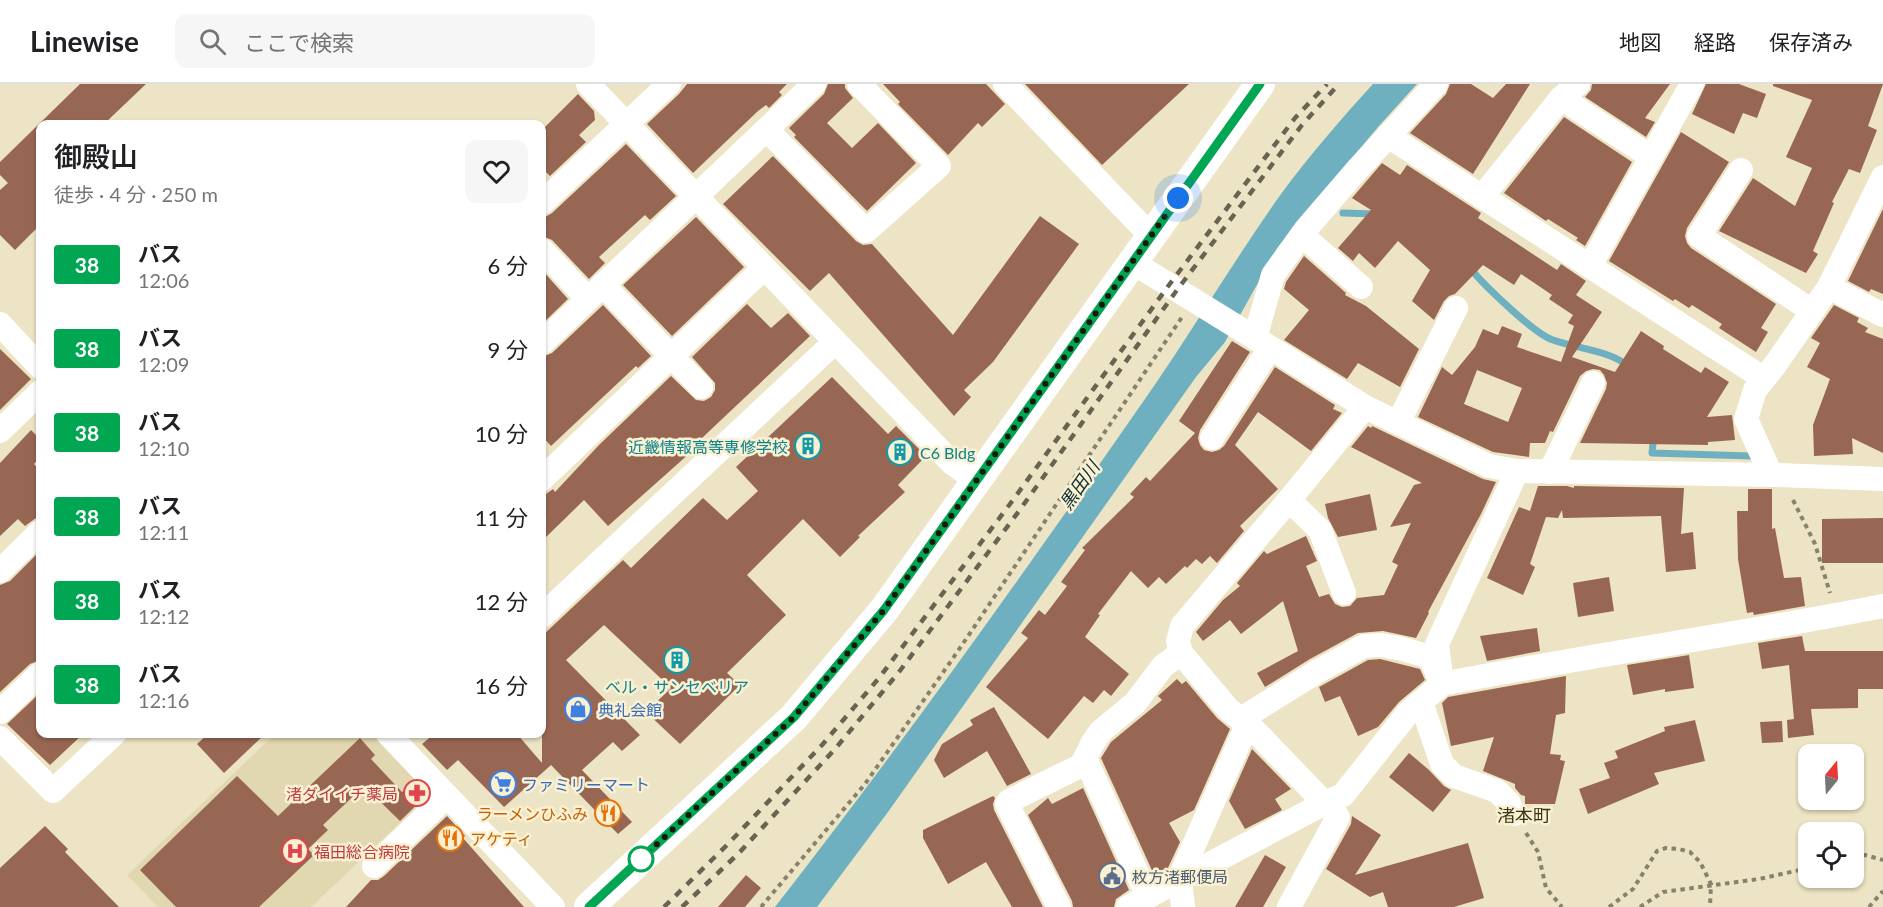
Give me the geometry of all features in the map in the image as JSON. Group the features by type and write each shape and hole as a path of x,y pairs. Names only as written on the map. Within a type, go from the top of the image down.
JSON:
{"main road":[{"path":"589,907 794,717 884,610 1260,84"}],"street":[{"path":"588,84 951,463 977,481"},
{"path":"546,199 669,84"},
{"path":"546,339 814,84"},
{"path":"767,130 866,231 939,166 859,84"},
{"path":"1005,84 1150,236"},
{"path":"1212,438 1254,338 1273,275 1302,235 1436,84"},
{"path":"1590,266 1692,84"},
{"path":"1482,197 1569,91 1651,157"},
{"path":"1388,136 1763,378"},
{"path":"1741,170 1699,236 1812,311"},
{"path":"1774,475 1746,419 1755,390 1829,287 1883,177"},
{"path":"1302,235 1361,287"},
{"path":"546,253 671,356 701,387"},
{"path":"1131,262 1365,407 1489,466 1517,471 1883,479"},
{"path":"546,475 764,268"},
{"path":"1829,287 1883,315"},
{"path":"1398,423 1456,308"},
{"path":"0,324 36,353"},
{"path":"546,612 835,342"},
{"path":"1550,472 1593,383"},
{"path":"0,430 36,396"},
{"path":"1289,907 1338,817 1244,722 1228,709 1181,653 1179,641 1182,626 1365,407"},
{"path":"1442,684 1437,644 1517,471"},
{"path":"1289,500 1320,530 1344,593"},
{"path":"0,571 36,536"},
{"path":"1085,758 1138,902 1343,795 1408,713 1442,684 1537,666 1734,635 1883,606"},
{"path":"1182,907 1178,881 1244,722 1318,671 1364,646 1381,645 1430,657 1442,684"},
{"path":"1059,907 1007,804 1082,765 1100,732 1135,703 1163,666 1181,653"},
{"path":"0,712 36,678"},
{"path":"1421,702 1442,764 1454,776 1497,791 1509,803 1514,814"},
{"path":"0,738 53,791 110,738"},
{"path":"402,738 447,796 553,907"},
{"path":"374,866 447,796"}],"path":[{"path":"761,907 871,775 1199,303"},
{"path":"1774,475 1800,510 1815,544 1831,593 1834,614"},
{"path":"1514,814 1538,852 1546,888 1562,907"},
{"path":"1609,907 1633,889 1657,852 1666,848 1690,852 1700,862 1711,884 1710,907"},
{"path":"1864,855 1883,860"},
{"path":"1640,907 1663,892 1759,879 1798,870"},
{"path":"1869,907 1883,891"}],"shaded area":[{"path":"271,738 383,738 428,785 426,798 311,907 158,907 127,875"}],"water":[{"path":"1373,84 1417,84 1278,247 1225,342 1196,377 888,812 817,907 775,907 873,779 1015,584 1154,386 1281,194"}],"building":[{"path":"80,84 146,84 108,120 43,120"},
{"path":"687,84 787,84 779,92 782,95 769,108 766,105 758,111 693,173 647,124"},
{"path":"828,84 845,84 845,88 853,98 827,123 852,148 878,123 916,163 867,211 794,137 796,135 789,128 824,94"},
{"path":"883,84 986,84 1005,104 982,127 978,123 948,155 898,104 900,102"},
{"path":"1025,84 1189,84 1102,165"},
{"path":"1450,84 1471,84 1493,98 1506,84 1530,84 1473,174 1410,133 1446,94"},
{"path":"1592,84 1670,84 1645,118 1655,122 1646,137 1585,97 1591,90"},
{"path":"1706,84 1739,84 1766,94 1757,118 1743,113 1734,134 1692,114"},
{"path":"1773,84 1883,84 1868,126 1877,130 1860,173 1849,169 1832,202 1834,203 1813,251 1818,254 1806,273 1719,231 1753,178 1795,206 1812,168 1786,157 1812,100 1773,86"},
{"path":"578,94 594,111 595,120 579,135 586,142 550,176 546,172 546,126"},
{"path":"1564,117 1632,162 1585,246 1576,240 1578,238 1548,219 1546,221 1504,193"},
{"path":"36,127 36,229 15,250 0,235 0,190 8,183 0,175 0,162"},
{"path":"1681,132 1729,162 1687,228 1685,236 1691,248 1776,304 1761,328 1768,332 1756,352 1719,328 1722,324 1692,305 1689,308 1675,299 1673,301 1609,261"},
{"path":"626,144 676,196 650,220 645,215 599,257 605,263 589,279 552,240 546,238 546,217"},
{"path":"773,156 856,241 863,245 872,244 953,335 1040,216 1079,244 993,362 964,390 971,397 954,416 829,273 810,291 723,204"},
{"path":"1382,163 1400,175 1407,165 1481,213 1478,218 1557,270 1561,264 1586,281 1576,295 1602,312 1572,357 1615,372 1641,331 1664,346 1663,349 1701,373 1705,367 1729,382 1707,417 1732,415 1735,440 1708,442 1708,445 1580,443 1606,389 1607,383 1604,375 1600,370 1593,369 1580,376 1553,432 1550,431 1545,443 1530,443 1529,457 1493,452 1418,417 1442,367 1452,375 1475,347 1483,329 1498,335 1502,326 1522,334 1517,347 1561,362 1574,326 1568,323 1573,315 1549,299 1552,295 1521,274 1514,285 1483,265 1455,294 1444,301 1434,320 1412,301 1430,270 1398,241 1375,268 1359,253 1353,261 1338,248 1371,210 1352,198","holes":["1477,370 1522,388 1508,422 1464,404"]},
{"path":"1883,209 1883,294 1871,289 1869,292 1848,281"},
{"path":"696,217 744,267 672,336 623,285"},
{"path":"1304,256 1346,293 1345,295 1366,306 1419,349 1400,387 1358,363 1347,379 1284,340 1309,310 1284,289 1286,282"},
{"path":"546,274 568,299 546,320"},
{"path":"747,304 771,328 788,313 810,336 702,438 691,452 608,526 584,500 546,537 546,494 553,489 555,492 599,445 671,376 696,400 704,401 711,397 715,390 715,383 692,357"},
{"path":"603,305 651,356 638,368 636,366 551,446 546,440 546,355 552,353"},
{"path":"1834,305 1859,318 1857,322 1868,328 1865,332 1883,339 1883,453 1852,438 1853,454 1814,456 1813,425 1830,379 1807,367 1820,343 1811,338"},
{"path":"1232,341 1250,352 1200,430 1198,438 1204,450 1212,452 1224,446 1275,367 1335,405 1333,409 1342,413 1311,451 1258,412 1235,445 1278,489 1240,526 1244,531 1217,563 1210,556 1202,564 1196,559 1166,584 1159,577 1148,588 1131,571 1098,614 1100,615 1085,637 1129,674 1111,696 1104,690 1093,703 1084,696 1048,739 986,687 1028,638 1021,633 1039,610 1045,615 1067,586 1061,582 1085,550 1082,548 1134,497 1130,494 1146,477 1150,481 1195,433 1179,421"},
{"path":"0,349 31,379 0,410"},
{"path":"832,377 888,434 896,426 926,456 898,485 905,492 858,536 860,537 840,557 803,519 747,575 786,615 727,673 740,685 680,744 646,712 671,688 604,625 566,660 640,735 622,751 613,742 582,770 632,822 618,834 551,765 504,807 458,760 447,770 422,744 429,738 520,738 542,763 542,738 546,738 546,632 623,560 631,568 703,498 727,520 758,491 736,467"},
{"path":"1368,426 1483,479 1496,482 1416,638 1383,631 1358,633 1265,687 1257,673 1298,651 1283,601 1241,634 1230,620 1203,641 1196,632 1223,600 1240,586 1237,583 1264,551 1267,554 1306,536 1317,561 1306,566 1319,597 1329,594 1335,604 1342,607 1350,606 1357,598 1384,595 1398,565 1392,562 1411,523 1390,527 1414,485 1422,483 1351,447"},
{"path":"31,430 36,435 36,462 34,464 36,466 36,518 25,526 18,519 0,536 0,463"},
{"path":"1538,486 1684,488 1681,534 1693,532 1696,569 1666,572 1661,516 1563,518 1562,510 1558,518 1546,517 1530,564 1535,567 1523,595 1487,578 1519,507 1530,511"},
{"path":"1748,489 1772,489 1772,529 1775,528 1784,578 1801,577 1805,606 1754,615 1753,612 1747,613 1738,559 1737,511 1748,511"},
{"path":"1370,494 1377,530 1338,537 1328,518 1325,504"},
{"path":"1883,518 1883,563 1822,563 1822,519"},
{"path":"36,555 36,662 30,664 0,692 0,585 10,581"},
{"path":"1609,577 1614,611 1578,617 1573,583"},
{"path":"1537,628 1540,651 1487,661 1480,636"},
{"path":"1802,636 1805,651 1883,651 1883,689 1858,689 1858,708 1811,709 1814,735 1788,738 1787,720 1794,719 1789,665 1762,669 1758,643"},
{"path":"1689,655 1694,688 1665,692 1665,689 1633,695 1627,665"},
{"path":"1380,659 1420,669 1425,680 1399,702 1378,727 1358,736 1340,696 1325,702 1319,687 1368,660"},
{"path":"1566,676 1565,713 1556,715 1550,754 1561,755 1560,760 1565,761 1555,804 1525,804 1525,796 1515,788 1515,784 1483,771 1494,737 1451,746 1442,703 1448,697"},
{"path":"1177,679 1182,684 1186,681 1217,718 1230,729 1194,810 1169,823 1180,842 1167,870 1155,877 1101,758 1111,742 1162,700 1158,696"},
{"path":"36,697 36,738 79,738 50,765 7,724"},
{"path":"994,707 1031,774 1007,786 987,751 944,778 934,760 942,744 973,725 970,720"},
{"path":"1695,720 1705,761 1654,773 1659,784 1588,814 1579,789 1610,778 1604,763 1618,758 1615,751 1665,731 1664,727"},
{"path":"1782,721 1783,742 1762,743 1760,722"},
{"path":"204,738 261,738 224,773 197,744"},
{"path":"360,738 375,755 371,759 402,792 413,781 427,795 400,821 364,786 323,825 328,830 308,849 314,855 259,907 176,907 140,870 237,776 278,816"},
{"path":"1252,749 1291,789 1275,799 1282,810 1245,829 1229,801"},
{"path":"1409,753 1451,790 1433,812 1389,777"},
{"path":"1083,788 1129,890 1116,899 1114,907 1073,907 1028,815 1048,798 1052,804"},
{"path":"993,796 995,798 994,810 1043,907 1012,907 986,862 948,884 923,838 923,830"},
{"path":"447,816 465,836 463,838 524,907 346,907 371,880 378,880 384,876"},
{"path":"1352,816 1381,835 1355,875 1468,843 1484,898 1454,907 1388,907 1383,892 1370,897 1326,869 1351,824"},
{"path":"45,826 68,849 65,852 119,907 0,907 0,868"},
{"path":"1265,855 1286,867 1263,907 1235,907"},
{"path":"746,875 761,888 745,907 718,907"}],"waterway":[{"path":"1343,213 1375,214"},
{"path":"1469,267 1509,308 1545,336 1611,356 1628,366"},
{"path":"1654,435 1652,453 1751,456"}],"railway":[{"path":"664,907 728,844 822,745 879,678 1010,504 1169,285 1295,118 1327,84"},
{"path":"682,907 738,854 835,749 899,672 1019,511 1177,290 1302,125 1339,84"}],"bus line":[{"name":"38","path":"589,907 794,717 884,610 1260,84"}],"place":[{"name":"近畿情報高等専修学校","path":"808,446"},
{"name":"C6 Bldg","path":"900,452"},
{"name":"ベル・サンセベリア","path":"677,660"},
{"name":"典礼会館","path":"578,709"},
{"name":"ファミリーマート","path":"503,784"},
{"name":"渚ダイイチ薬局","path":"417,793"},
{"name":"ラーメンひふみ","path":"608,813"},
{"name":"アケティ","path":"450,838"},
{"name":"福田総合病院","path":"295,851"},
{"name":"枚方渚郵便局","path":"1112,876"}],"district":[{"name":"渚本町","path":"1524,815"}],"route":[{"path":"641,859 794,717 884,610 1178,198"}],"water label":[{"name":"黒田川","path":"1079,485"}]}
